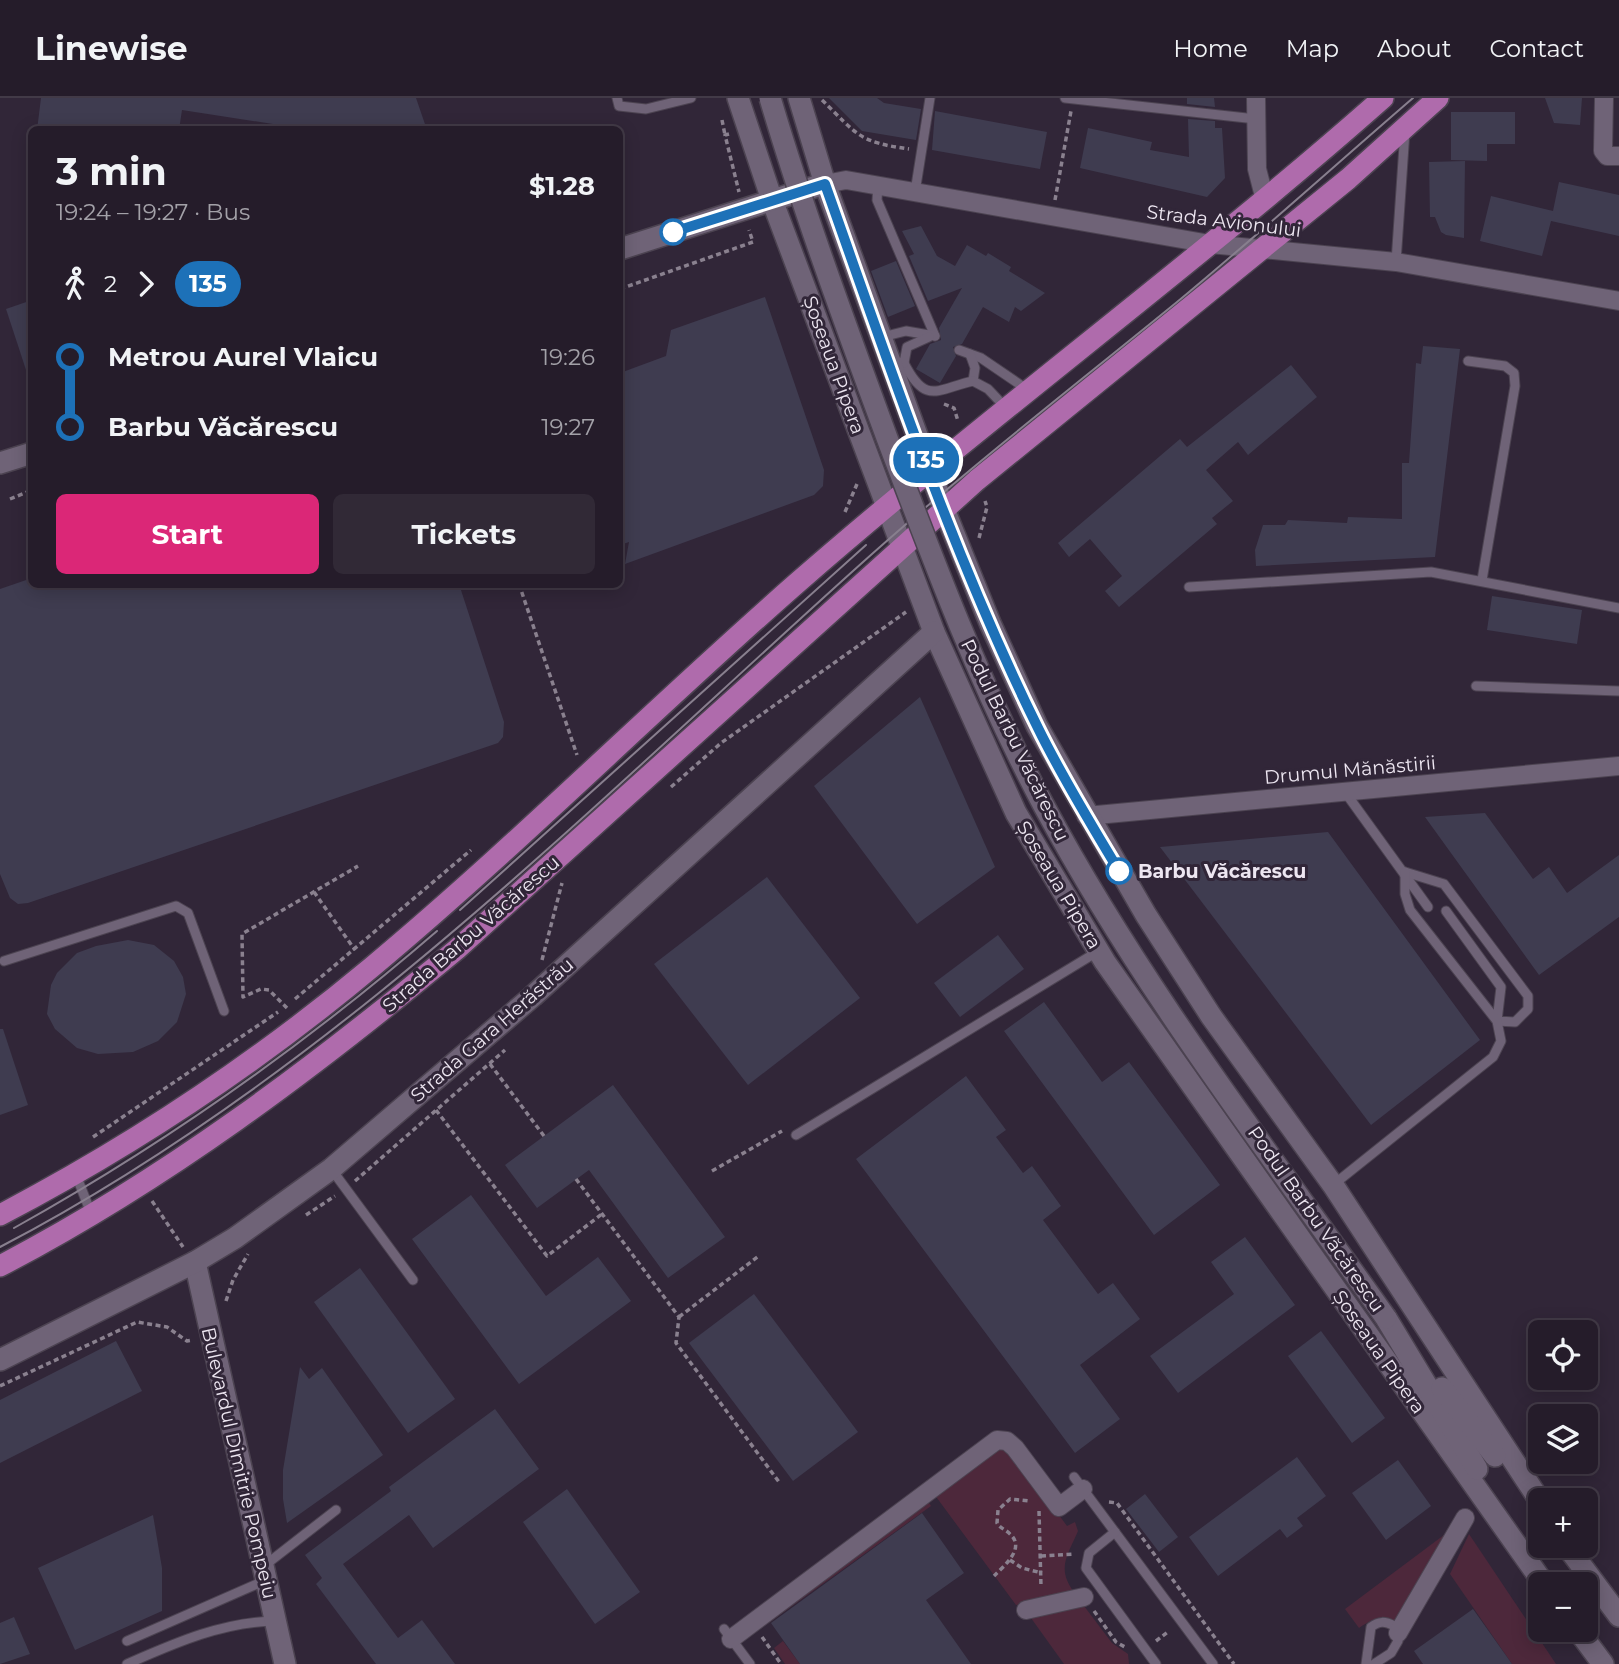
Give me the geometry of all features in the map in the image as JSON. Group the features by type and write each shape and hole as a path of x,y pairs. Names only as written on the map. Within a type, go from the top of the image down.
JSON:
{"main road":[{"name":"Șoseaua Pipera","path":"738,98 772,201 934,632 1016,813 1098,951 1273,1204 1537,1572"},
{"name":"Podul Barbu Văcărescu","path":"770,98 813,233 952,610 1038,794 1098,901 1146,976 1386,1318"},
{"path":"799,98 825,184 880,337 897,362 944,509 990,623 1037,726 1129,890 1211,1016 1334,1185 1532,1488"},
{"name":"Strada Barbu Văcărescu","path":"0,1216 76,1175 181,1109 293,1015 368,970 886,506 1265,200 1383,98"},
{"name":"Strada Barbu Văcărescu","path":"0,1266 92,1214 220,1132 383,1010 540,875 944,509 1263,248 1438,98"},
{"path":"623,248 825,184"},
{"path":"0,463 28,454"},
{"name":"Strada Gara Herăstrău","path":"0,1360 195,1262 235,1238 331,1169 533,996 934,632"},
{"name":"Bulevardul Dimitrie Pompeiu","path":"195,1262 285,1664"},
{"name":"Șoseaua Pipera","path":"1386,1318 1528,1498"},
{"name":"Șoseaua Pipera","path":"1386,1318 1539,1572"},
{"path":"1577,1558 1619,1616"},
{"path":"1587,1642 1603,1664"}],"street":[{"path":"1256,98 1257,169 1265,200"},
{"path":"1604,98 1602,151 1607,156 1619,156"},
{"name":"Strada Avionului","path":"825,184 846,180 1210,244 1396,262 1619,301"},
{"name":"Drumul Mănăstirii","path":"1086,816 1619,766"},
{"path":"727,1634 752,1623 998,1440 1007,1441 1015,1448 1059,1507 1078,1483"},
{"path":"1398,1633 1465,1518"},
{"path":"1034,1608 1084,1597"}],"lane":[{"path":"617,98 619,107 646,109 691,98"},
{"path":"743,119 752,98"},
{"path":"915,192 930,98"},
{"path":"1065,98 1256,119"},
{"path":"1396,262 1405,127"},
{"path":"878,186 877,200 935,336"},
{"path":"880,337 906,331 935,336"},
{"path":"935,336 915,340 897,362 931,392 939,393 954,385 973,381 988,389 1006,408"},
{"path":"959,350 1028,390"},
{"path":"970,354 975,368 973,381"},
{"path":"1468,361 1505,366 1514,373 1515,386 1482,580"},
{"path":"1189,587 1431,572 1619,608"},
{"path":"1476,686 1619,691"},
{"path":"1345,792 1428,907"},
{"path":"1405,872 1444,884 1528,996 1529,1005 1523,1016 1511,1024 1497,1021 1410,910 1405,894 1405,872"},
{"path":"4,961 176,906 188,913 224,1011"},
{"path":"1334,1185 1493,1057 1501,1041 1497,1021 1501,987 1446,911"},
{"path":"796,1135 1098,951"},
{"path":"331,1169 413,1280"},
{"path":"76,1175 92,1214"},
{"path":"1078,1483 1213,1664"},
{"path":"127,1641 264,1573 336,1510"},
{"path":"1115,1532 1089,1553 1086,1568 1156,1664"},
{"path":"127,1664 178,1642 229,1625 275,1621"},
{"path":"1366,1664 1371,1627 1378,1622 1387,1622 1398,1633 1391,1653 1374,1664"},
{"path":"727,1634 750,1664"}],"path":[{"path":"821,98 858,135 873,144 921,151"},
{"path":"1053,216 1073,99"},
{"path":"623,288 753,242 743,210"},
{"path":"10,499 28,492"},
{"path":"520,588 585,777"},
{"path":"91,1138 293,1015 354,949 474,848"},
{"path":"293,1015 270,990 243,996 242,934 358,866"},
{"path":"533,996 563,880"},
{"path":"314,892 368,970"},
{"path":"477,1045 544,1136"},
{"path":"422,1092 547,1256 602,1214"},
{"path":"712,1171 790,1126 796,1135"},
{"path":"576,1179 679,1317 676,1343 779,1482"},
{"path":"152,1201 172,1233"},
{"path":"679,1317 760,1255"},
{"path":"994,1576 1010,1560 1014,1541 1000,1527 997,1517 1002,1505 1017,1498 1029,1500 1039,1511 1042,1573 1034,1608"},
{"path":"1041,1556 1076,1553"},
{"path":"1010,1560 1022,1568 1042,1573"},
{"path":"752,1623 780,1664"}],"shaded area":[{"path":"996,1447 1010,1448 1067,1526 1075,1522 1078,1531 1065,1562 1066,1576 1074,1592 1016,1605 934,1494"},
{"path":"926,1498 931,1506 770,1622 768,1617"},
{"path":"1448,1532 1398,1624 1383,1618 1359,1628 1345,1609"},
{"path":"1469,1534 1528,1622 1528,1642 1541,1642 1556,1664 1512,1664 1450,1574"},
{"path":"1084,1606 1112,1643 1128,1654 1129,1664 1064,1664 1031,1618"},
{"path":"783,1641 800,1664 785,1664 774,1648"}],"building":[{"path":"41,98 416,98 426,126 274,126 182,110 180,126 38,126"},
{"path":"829,98 877,98 884,103 921,109 916,140 862,131"},
{"path":"1187,98 1214,98 1215,107 1187,104"},
{"path":"1545,98 1582,98 1580,125 1554,123"},
{"path":"935,111 1047,132 1040,169 932,150"},
{"path":"1451,112 1515,112 1515,144 1487,144 1487,161 1451,160"},
{"path":"1188,119 1215,121 1215,128 1222,128 1225,178 1207,197 1080,168 1088,128 1152,142 1150,150 1189,157"},
{"path":"1465,161 1464,238 1441,232 1435,217 1430,217 1429,162"},
{"path":"1559,182 1619,195 1619,236 1551,221 1542,256 1480,241 1491,196 1553,211"},
{"path":"921,226 937,256 955,266 967,245 986,256 988,253 1011,267 1009,271 1045,293 1021,311 1015,307 1009,322 983,307 962,344 953,347 956,356 940,383 916,369 930,344 941,340 939,328 962,288 928,301 909,256 914,254 902,231"},
{"path":"896,261 915,306 888,317 871,271"},
{"path":"765,297 824,470 823,486 814,495 625,564 629,542 623,544 623,372 666,356 671,330"},
{"path":"28,301 28,376 6,309"},
{"path":"1423,346 1460,349 1435,557 1256,566 1255,550 1263,525 1285,525 1288,520 1347,523 1348,517 1402,519 1402,463 1409,463 1416,363 1421,364"},
{"path":"1291,365 1317,397 1248,455 1238,442 1206,470 1233,501 1212,518 1217,524 1119,607 1105,591 1122,576 1090,539 1069,557 1058,543 1180,439 1187,447"},
{"path":"28,579 28,588 460,588 504,722 503,737 498,743 28,903 18,904 10,898 0,874 0,589"},
{"path":"1492,596 1582,610 1577,644 1487,630"},
{"path":"920,697 995,867 917,924 814,786"},
{"path":"1485,813 1533,879 1549,867 1567,893 1619,855 1619,917 1539,975 1425,817"},
{"path":"1328,832 1480,1040 1371,1125 1160,847"},
{"path":"767,877 860,998 748,1085 654,964"},
{"path":"998,935 1024,969 960,1017 934,983"},
{"path":"128,940 154,945 174,961 183,977 186,994 177,1022 158,1041 133,1052 98,1054 77,1048 55,1029 47,1014 51,985 57,973 77,953"},
{"path":"1044,1002 1102,1082 1129,1062 1220,1185 1154,1235 1004,1031"},
{"path":"0,1029 3,1029 28,1105 0,1115"},
{"path":"966,1076 1006,1130 996,1137 1023,1173 1032,1166 1061,1206 1043,1220 1098,1294 1113,1283 1140,1319 1080,1365 1120,1419 1075,1453 856,1159"},
{"path":"613,1085 725,1237 668,1278 589,1170 537,1208 505,1165"},
{"path":"471,1195 546,1296 598,1257 631,1301 519,1384 412,1239"},
{"path":"1245,1237 1295,1305 1178,1393 1150,1356 1234,1294 1211,1262"},
{"path":"360,1268 455,1399 408,1433 314,1302"},
{"path":"754,1294 858,1432 793,1481 689,1343"},
{"path":"1321,1331 1385,1418 1352,1443 1288,1356"},
{"path":"116,1341 142,1391 0,1463 0,1400"},
{"path":"300,1367 309,1379 322,1368 383,1455 287,1523 283,1499 283,1470"},
{"path":"495,1409 539,1469 433,1548 409,1515 343,1564 398,1638 422,1620 455,1664 376,1664 316,1584 322,1578 305,1555 391,1491 389,1487"},
{"path":"1297,1457 1326,1496 1297,1518 1303,1526 1287,1538 1280,1529 1218,1576 1189,1537"},
{"path":"1398,1460 1431,1506 1386,1540 1352,1493"},
{"path":"567,1489 640,1592 595,1624 523,1522"},
{"path":"1145,1494 1178,1537 1159,1552 1126,1509"},
{"path":"922,1513 964,1573 926,1600 971,1664 800,1664 771,1623"},
{"path":"153,1515 162,1568 162,1611 75,1650 38,1568"},
{"path":"1473,1609 1512,1664 1423,1664 1414,1651"},
{"path":"14,1617 30,1654 0,1664 0,1623"}],"tram line":[{"path":"0,1247 119,1179 232,1104 341,1023 447,937 892,536 1207,277 1413,98"},
{"path":"460,910 866,545"},
{"path":"14,1228 125,1162 233,1090 337,1013 437,931"}],"bus line":[{"name":"135","path":"673,232 825,184 944,509 990,623 1037,726 1119,871"}],"place":[{"name":"Barbu Văcărescu","path":"1119,871"}]}
